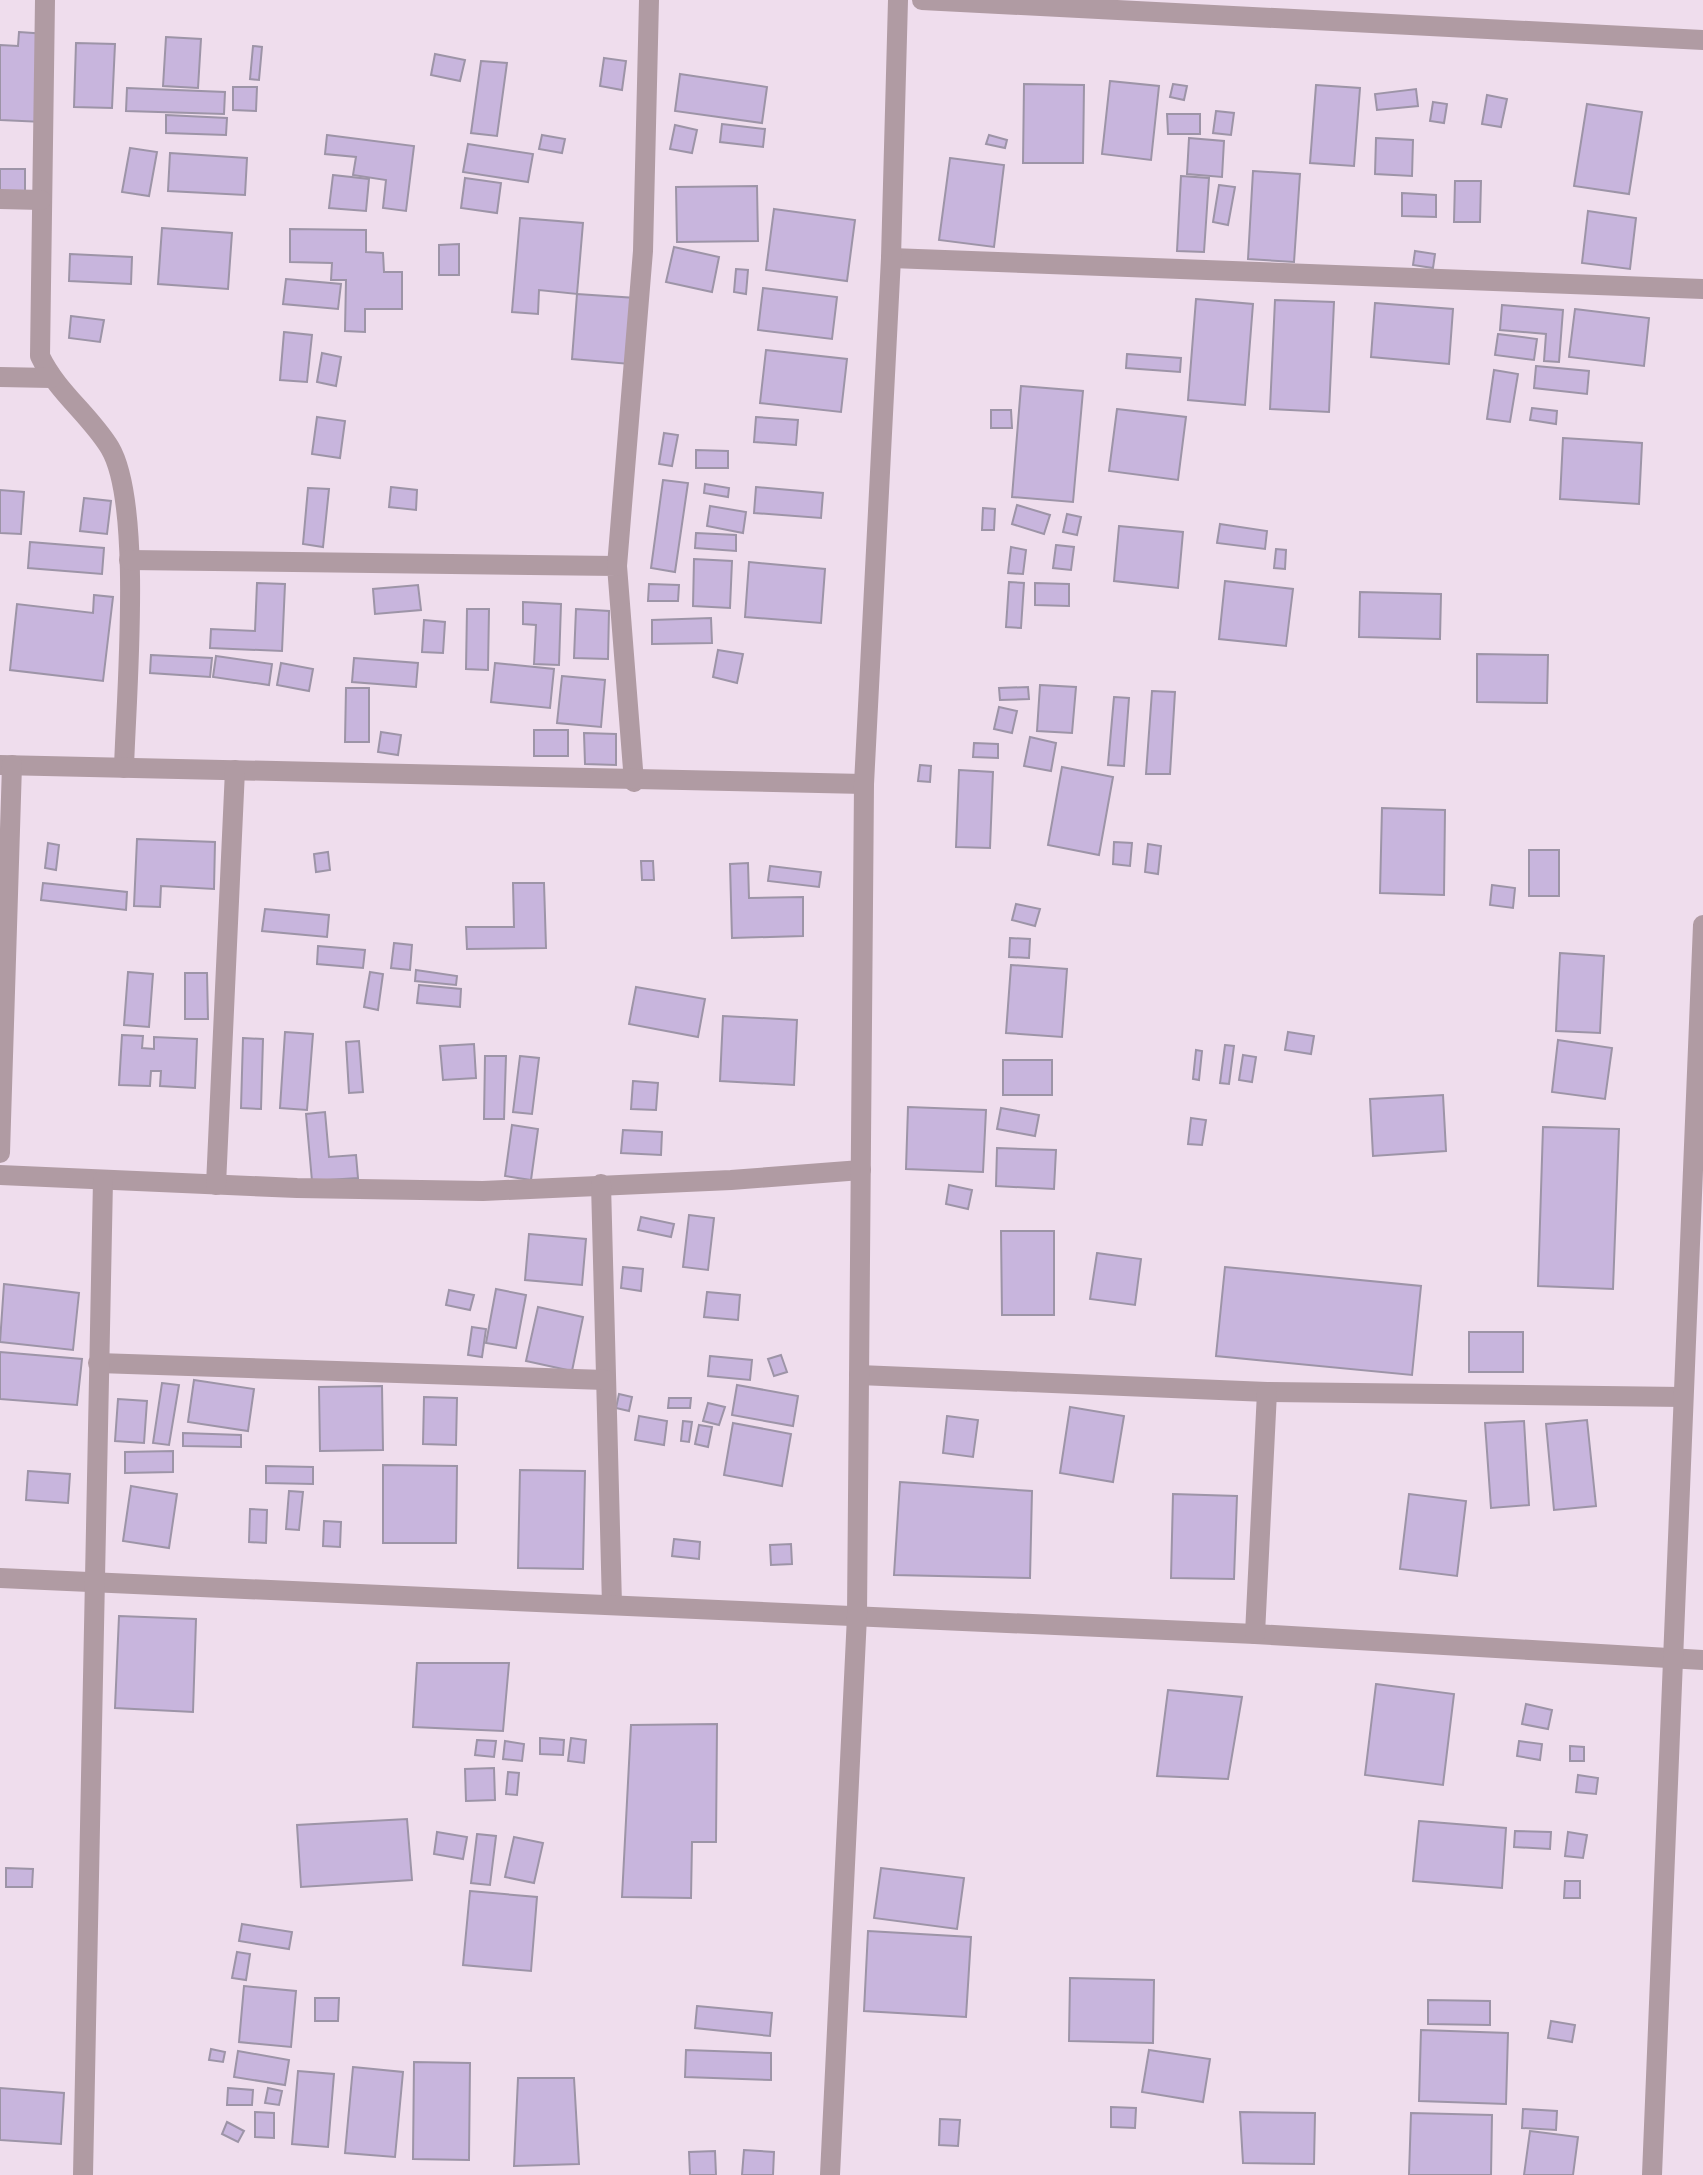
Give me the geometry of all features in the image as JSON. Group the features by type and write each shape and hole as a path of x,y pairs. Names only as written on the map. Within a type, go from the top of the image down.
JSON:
{"street":[{"path":"45,0 40,356 51,378 109,447 122,476 129,560 124,768"},
{"path":"634,782 617,566 643,251 649,0"},
{"path":"830,2175 857,1616 864,784 891,258 898,0"},
{"path":"922,0 1703,40"},
{"path":"0,199 41,200"},
{"path":"891,258 1703,289"},
{"path":"0,377 51,378"},
{"path":"129,560 617,566"},
{"path":"0,1153 6,765 634,782 864,784"},
{"path":"216,1185 235,770"},
{"path":"1652,2175 1703,925"},
{"path":"0,1175 216,1185 483,1191 731,1180 861,1170"},
{"path":"83,2175 103,1180"},
{"path":"601,1184 612,1605"},
{"path":"98,1363 605,1380"},
{"path":"859,1375 1267,1392 1683,1397"},
{"path":"1255,1634 1267,1392"},
{"path":"0,1578 1255,1634 1703,1660"}],"building":[{"path":"19,32 47,34 43,122 0,120 0,45 18,46"},
{"path":"166,37 201,39 198,88 163,86"},
{"path":"76,43 115,44 112,108 74,107"},
{"path":"253,46 262,47 259,80 250,79"},
{"path":"435,54 465,60 460,81 431,75"},
{"path":"604,58 626,61 622,90 600,86"},
{"path":"481,61 507,63 497,136 471,133"},
{"path":"680,74 767,87 762,123 675,111"},
{"path":"1110,81 1159,86 1151,160 1102,154"},
{"path":"1024,84 1084,85 1083,163 1023,163"},
{"path":"1173,84 1187,86 1184,100 1170,97"},
{"path":"1316,85 1360,88 1354,166 1310,163"},
{"path":"233,87 257,87 256,111 233,110"},
{"path":"127,88 225,92 224,114 126,111"},
{"path":"1416,89 1418,106 1377,110 1375,94"},
{"path":"1487,95 1507,99 1501,127 1482,124"},
{"path":"1433,102 1447,104 1444,123 1430,121"},
{"path":"1587,104 1642,112 1629,194 1574,186"},
{"path":"1216,111 1234,113 1231,135 1213,133"},
{"path":"1167,114 1200,114 1200,134 1168,134"},
{"path":"166,115 227,118 226,135 166,133"},
{"path":"722,124 765,129 763,147 720,142"},
{"path":"675,125 697,130 692,153 670,149"},
{"path":"327,135 414,146 406,211 383,208 386,180 353,175 356,157 325,154"},
{"path":"542,135 565,139 562,153 539,149"},
{"path":"989,135 1007,140 1005,148 986,144"},
{"path":"1189,138 1224,141 1222,177 1187,174"},
{"path":"1376,138 1413,140 1412,176 1375,174"},
{"path":"468,144 533,154 528,182 463,172"},
{"path":"130,148 157,152 149,196 122,192"},
{"path":"170,153 247,158 245,195 168,191"},
{"path":"950,158 1004,165 994,247 939,240"},
{"path":"0,169 25,169 25,198 0,197"},
{"path":"1253,171 1300,174 1294,262 1248,259"},
{"path":"333,175 369,179 366,211 329,208"},
{"path":"1181,176 1209,178 1204,252 1177,251"},
{"path":"465,178 501,183 497,213 461,208"},
{"path":"1455,181 1481,181 1480,222 1454,222"},
{"path":"1219,185 1235,187 1228,225 1213,222"},
{"path":"757,186 758,241 677,242 676,187"},
{"path":"1402,193 1436,195 1436,217 1402,216"},
{"path":"774,209 855,220 847,281 766,270"},
{"path":"1588,211 1636,218 1630,269 1582,263"},
{"path":"520,218 583,223 577,294 539,290 538,314 512,312"},
{"path":"162,228 232,233 228,289 158,284"},
{"path":"290,229 366,230 366,252 383,253 384,272 402,272 402,309 365,309 365,332 345,331 346,280 331,280 332,263 290,262"},
{"path":"459,244 459,275 439,275 439,245"},
{"path":"674,247 719,257 712,292 666,282"},
{"path":"1415,251 1435,254 1433,268 1413,265"},
{"path":"70,254 132,257 131,284 69,281"},
{"path":"736,269 748,270 746,294 734,292"},
{"path":"286,279 341,284 338,309 283,304"},
{"path":"763,288 837,297 832,339 758,330"},
{"path":"577,294 636,298 630,364 572,359"},
{"path":"1196,299 1253,304 1245,405 1188,400"},
{"path":"1275,300 1334,302 1329,412 1270,409"},
{"path":"1375,303 1453,309 1449,364 1371,357"},
{"path":"1502,305 1563,310 1559,362 1544,361 1546,334 1500,330"},
{"path":"1575,309 1649,318 1644,366 1569,357"},
{"path":"71,316 104,320 100,342 69,338"},
{"path":"284,332 312,335 307,382 280,380"},
{"path":"1498,334 1537,339 1534,360 1495,355"},
{"path":"766,350 847,359 841,412 760,403"},
{"path":"322,353 341,357 336,386 317,382"},
{"path":"1127,354 1181,358 1180,372 1126,368"},
{"path":"1536,366 1589,371 1587,394 1534,388"},
{"path":"1494,370 1518,374 1510,422 1487,419"},
{"path":"1021,386 1083,391 1073,502 1012,497"},
{"path":"1532,408 1557,411 1556,424 1530,420"},
{"path":"1117,409 1186,417 1178,480 1109,471"},
{"path":"991,410 1011,410 1012,428 991,428"},
{"path":"317,417 345,421 340,458 312,454"},
{"path":"756,417 798,420 796,445 754,442"},
{"path":"664,433 678,435 672,466 659,464"},
{"path":"1563,438 1642,443 1639,504 1560,499"},
{"path":"696,450 728,451 728,468 696,468"},
{"path":"663,480 688,483 675,572 651,568"},
{"path":"705,484 729,488 728,497 704,493"},
{"path":"391,487 417,490 416,510 389,507"},
{"path":"756,487 823,493 821,518 754,513"},
{"path":"308,488 329,489 323,547 303,544"},
{"path":"0,490 24,492 21,534 0,533"},
{"path":"84,498 111,501 107,534 80,531"},
{"path":"1017,505 1050,515 1044,534 1012,524"},
{"path":"710,506 746,512 743,533 707,526"},
{"path":"983,508 995,509 994,530 982,530"},
{"path":"1067,514 1081,517 1077,535 1063,532"},
{"path":"1220,524 1267,531 1265,549 1217,543"},
{"path":"1119,526 1183,532 1178,588 1114,581"},
{"path":"696,533 736,535 736,551 695,548"},
{"path":"30,542 104,548 102,574 28,568"},
{"path":"1056,545 1074,547 1071,570 1053,568"},
{"path":"1011,547 1026,550 1023,574 1008,573"},
{"path":"1276,549 1286,550 1285,569 1274,568"},
{"path":"694,559 732,561 730,608 693,606"},
{"path":"749,562 825,569 821,623 745,617"},
{"path":"1225,581 1293,589 1286,646 1219,639"},
{"path":"1009,582 1024,583 1021,628 1006,627"},
{"path":"257,583 285,584 282,651 210,648 211,629 255,631"},
{"path":"1035,583 1069,584 1069,606 1035,605"},
{"path":"649,584 679,585 678,601 648,601"},
{"path":"418,585 421,610 375,614 373,589"},
{"path":"1360,592 1441,594 1440,639 1359,637"},
{"path":"94,595 113,597 103,681 10,670 17,604 93,613"},
{"path":"523,602 561,604 559,665 534,664 536,625 523,624"},
{"path":"467,609 489,609 488,670 466,669"},
{"path":"576,609 609,611 608,659 574,658"},
{"path":"711,618 712,643 652,644 652,620"},
{"path":"424,620 445,622 443,653 422,652"},
{"path":"718,650 743,654 737,683 713,677"},
{"path":"1477,654 1548,655 1547,703 1477,702"},
{"path":"151,655 212,658 210,677 150,673"},
{"path":"216,656 272,664 269,685 213,677"},
{"path":"354,658 418,663 416,687 352,682"},
{"path":"281,663 313,669 309,691 277,685"},
{"path":"495,663 554,669 550,708 491,702"},
{"path":"562,676 605,680 601,727 557,723"},
{"path":"1040,685 1076,687 1072,733 1037,731"},
{"path":"1028,687 1029,699 1000,700 999,688"},
{"path":"346,688 369,688 369,742 345,742"},
{"path":"1152,691 1175,692 1170,774 1146,774"},
{"path":"1114,697 1129,698 1124,766 1108,765"},
{"path":"999,707 1017,711 1012,733 994,729"},
{"path":"534,730 568,730 568,756 534,756"},
{"path":"381,732 401,735 398,755 378,752"},
{"path":"584,733 616,734 616,765 585,764"},
{"path":"1030,737 1056,743 1051,771 1024,766"},
{"path":"974,743 998,744 998,758 973,757"},
{"path":"920,765 931,766 930,782 918,781"},
{"path":"1062,767 1113,777 1099,855 1048,845"},
{"path":"959,770 993,772 990,848 956,847"},
{"path":"1382,808 1445,810 1444,895 1380,893"},
{"path":"137,839 215,842 214,889 161,886 160,907 134,906"},
{"path":"1114,842 1132,843 1130,866 1113,864"},
{"path":"48,843 59,845 56,870 45,868"},
{"path":"1148,844 1161,846 1158,874 1145,872"},
{"path":"1529,850 1559,850 1559,896 1529,896"},
{"path":"328,852 330,870 316,872 314,854"},
{"path":"641,861 653,861 654,880 642,880"},
{"path":"748,863 749,898 803,897 803,936 732,938 730,864"},
{"path":"770,866 821,872 819,887 768,881"},
{"path":"43,883 127,892 126,910 41,900"},
{"path":"513,883 544,883 546,948 467,949 466,927 514,927"},
{"path":"1492,885 1515,888 1513,908 1490,905"},
{"path":"1016,904 1040,909 1035,926 1012,920"},
{"path":"265,909 329,915 327,937 262,931"},
{"path":"1010,938 1030,939 1029,958 1009,957"},
{"path":"394,943 412,945 410,970 391,968"},
{"path":"318,946 365,950 363,968 317,964"},
{"path":"1560,953 1604,956 1600,1033 1556,1031"},
{"path":"1011,965 1067,969 1062,1037 1006,1033"},
{"path":"416,970 457,976 456,985 415,981"},
{"path":"128,972 153,974 149,1027 124,1025"},
{"path":"370,972 383,974 378,1010 364,1007"},
{"path":"185,973 207,973 208,1019 185,1019"},
{"path":"419,985 461,989 460,1007 417,1003"},
{"path":"636,987 705,999 698,1037 629,1024"},
{"path":"723,1016 797,1020 794,1085 720,1081"},
{"path":"285,1032 313,1034 307,1110 280,1108"},
{"path":"1288,1032 1314,1036 1311,1054 1285,1050"},
{"path":"122,1035 143,1036 142,1048 154,1049 154,1037 197,1039 195,1088 160,1086 161,1071 151,1071 150,1086 119,1085"},
{"path":"243,1038 263,1039 261,1109 241,1108"},
{"path":"1558,1040 1612,1048 1605,1099 1552,1092"},
{"path":"359,1041 363,1092 349,1093 346,1042"},
{"path":"474,1044 476,1078 443,1080 440,1046"},
{"path":"1225,1045 1234,1046 1229,1084 1220,1083"},
{"path":"1196,1050 1202,1051 1199,1080 1193,1079"},
{"path":"1243,1055 1256,1057 1252,1082 1239,1080"},
{"path":"485,1056 506,1056 504,1119 484,1119"},
{"path":"520,1056 539,1058 532,1114 513,1112"},
{"path":"1003,1060 1052,1060 1052,1095 1003,1095"},
{"path":"633,1081 658,1083 656,1110 631,1109"},
{"path":"1443,1095 1446,1151 1373,1156 1370,1099"},
{"path":"908,1107 986,1110 983,1172 906,1169"},
{"path":"1001,1108 1039,1115 1035,1136 997,1129"},
{"path":"325,1112 329,1157 356,1155 358,1178 312,1181 306,1114"},
{"path":"1191,1118 1206,1120 1202,1145 1188,1144"},
{"path":"512,1125 538,1129 531,1180 505,1176"},
{"path":"1543,1127 1619,1129 1613,1289 1538,1286"},
{"path":"623,1130 662,1132 661,1155 621,1153"},
{"path":"997,1148 1056,1150 1054,1189 996,1186"},
{"path":"949,1185 972,1190 968,1209 946,1204"},
{"path":"689,1215 714,1218 708,1270 683,1267"},
{"path":"641,1217 674,1224 671,1237 638,1230"},
{"path":"1001,1231 1054,1231 1054,1315 1002,1315"},
{"path":"529,1234 586,1239 582,1285 525,1280"},
{"path":"1097,1253 1141,1259 1135,1305 1090,1299"},
{"path":"623,1267 643,1269 641,1291 621,1288"},
{"path":"1225,1267 1421,1286 1412,1375 1216,1356"},
{"path":"4,1284 79,1293 73,1350 0,1342"},
{"path":"496,1289 526,1295 516,1348 486,1343"},
{"path":"449,1290 474,1295 470,1310 446,1305"},
{"path":"707,1292 740,1295 738,1320 704,1317"},
{"path":"538,1307 583,1317 572,1371 526,1361"},
{"path":"472,1327 486,1329 482,1357 468,1355"},
{"path":"1469,1332 1523,1332 1523,1372 1469,1372"},
{"path":"0,1352 82,1359 77,1405 0,1399"},
{"path":"781,1355 787,1372 774,1376 768,1359"},
{"path":"710,1356 752,1360 750,1380 708,1376"},
{"path":"194,1380 254,1389 248,1431 188,1422"},
{"path":"162,1383 179,1385 169,1445 153,1443"},
{"path":"737,1385 798,1396 793,1426 732,1415"},
{"path":"382,1386 383,1450 320,1451 319,1387"},
{"path":"619,1394 632,1397 629,1411 616,1408"},
{"path":"424,1397 457,1398 456,1445 423,1444"},
{"path":"669,1398 691,1398 690,1408 668,1408"},
{"path":"118,1399 147,1401 144,1443 115,1441"},
{"path":"708,1403 725,1407 719,1425 703,1421"},
{"path":"1070,1407 1124,1416 1113,1482 1060,1473"},
{"path":"639,1416 667,1421 664,1445 635,1440"},
{"path":"947,1416 978,1420 973,1457 943,1453"},
{"path":"1587,1420 1596,1506 1554,1510 1546,1424"},
{"path":"683,1421 692,1422 689,1442 681,1441"},
{"path":"1524,1421 1529,1505 1491,1508 1485,1423"},
{"path":"733,1423 791,1434 782,1486 724,1475"},
{"path":"699,1425 712,1427 708,1447 695,1444"},
{"path":"183,1433 241,1435 241,1447 183,1446"},
{"path":"173,1451 173,1472 125,1473 125,1452"},
{"path":"383,1465 457,1466 456,1543 383,1543"},
{"path":"266,1466 313,1467 313,1484 266,1483"},
{"path":"520,1470 585,1471 583,1569 518,1568"},
{"path":"28,1471 70,1474 68,1503 26,1500"},
{"path":"900,1482 1032,1491 1030,1578 894,1575"},
{"path":"131,1486 177,1494 169,1548 123,1541"},
{"path":"289,1491 303,1492 299,1530 286,1529"},
{"path":"1173,1494 1237,1496 1234,1579 1171,1578"},
{"path":"1409,1494 1466,1501 1457,1576 1400,1569"},
{"path":"250,1509 267,1510 266,1543 249,1542"},
{"path":"324,1521 341,1522 340,1547 323,1546"},
{"path":"674,1539 700,1542 699,1559 672,1556"},
{"path":"791,1544 792,1564 771,1565 770,1545"},
{"path":"119,1616 196,1619 193,1712 115,1708"},
{"path":"417,1663 509,1663 503,1731 413,1727"},
{"path":"1376,1684 1454,1694 1443,1785 1365,1775"},
{"path":"1168,1690 1242,1697 1228,1779 1157,1776"},
{"path":"1526,1704 1552,1710 1548,1729 1522,1724"},
{"path":"717,1724 716,1842 692,1842 691,1898 622,1897 631,1725"},
{"path":"540,1738 564,1740 563,1755 540,1754"},
{"path":"571,1738 586,1740 584,1763 568,1761"},
{"path":"477,1740 496,1741 494,1757 475,1755"},
{"path":"505,1741 524,1744 522,1761 503,1759"},
{"path":"1519,1741 1542,1744 1540,1760 1517,1756"},
{"path":"1570,1746 1584,1747 1584,1761 1570,1761"},
{"path":"494,1768 495,1800 466,1801 465,1769"},
{"path":"508,1772 519,1773 517,1795 506,1794"},
{"path":"1578,1775 1598,1778 1596,1794 1576,1792"},
{"path":"407,1819 412,1880 301,1887 297,1825"},
{"path":"1419,1821 1506,1828 1502,1888 1413,1881"},
{"path":"1515,1831 1551,1832 1550,1849 1514,1847"},
{"path":"437,1832 467,1837 463,1859 434,1854"},
{"path":"1568,1832 1587,1835 1583,1858 1565,1856"},
{"path":"477,1834 496,1836 490,1885 471,1883"},
{"path":"514,1837 543,1843 534,1883 505,1877"},
{"path":"6,1868 33,1869 32,1887 6,1887"},
{"path":"881,1868 964,1878 957,1929 874,1918"},
{"path":"1565,1881 1580,1881 1580,1898 1564,1898"},
{"path":"470,1891 537,1897 531,1971 463,1965"},
{"path":"242,1924 292,1932 289,1949 239,1941"},
{"path":"868,1931 971,1937 966,2017 864,2011"},
{"path":"237,1952 250,1954 246,1980 232,1978"},
{"path":"1070,1978 1154,1980 1153,2043 1069,2041"},
{"path":"244,1986 296,1991 291,2047 239,2042"},
{"path":"315,1998 339,1998 338,2021 315,2021"},
{"path":"1428,2000 1490,2001 1490,2025 1428,2024"},
{"path":"697,2006 772,2013 770,2036 695,2028"},
{"path":"1551,2021 1575,2025 1572,2042 1548,2038"},
{"path":"1421,2030 1508,2033 1506,2104 1419,2101"},
{"path":"211,2049 225,2052 223,2062 209,2060"},
{"path":"686,2050 771,2053 771,2080 685,2077"},
{"path":"1149,2050 1210,2059 1203,2102 1142,2092"},
{"path":"238,2051 289,2060 285,2085 234,2077"},
{"path":"414,2062 470,2063 469,2160 413,2159"},
{"path":"353,2067 403,2072 395,2157 345,2153"},
{"path":"298,2071 334,2074 328,2147 292,2144"},
{"path":"518,2078 574,2078 579,2164 514,2166"},
{"path":"0,2088 64,2093 61,2144 0,2140"},
{"path":"228,2088 253,2090 252,2105 227,2105"},
{"path":"268,2088 282,2091 279,2105 265,2103"},
{"path":"1111,2107 1136,2108 1135,2128 1111,2127"},
{"path":"1523,2109 1557,2111 1556,2130 1522,2128"},
{"path":"255,2112 274,2113 274,2138 255,2137"},
{"path":"1240,2112 1315,2113 1314,2164 1243,2163"},
{"path":"1411,2113 1492,2115 1491,2175 1409,2175"},
{"path":"940,2119 960,2120 958,2146 939,2145"},
{"path":"227,2122 244,2131 238,2142 222,2134"},
{"path":"1530,2131 1578,2137 1573,2175 1524,2175"},
{"path":"744,2150 774,2152 773,2175 742,2175"},
{"path":"715,2151 716,2175 690,2175 689,2152"}]}
